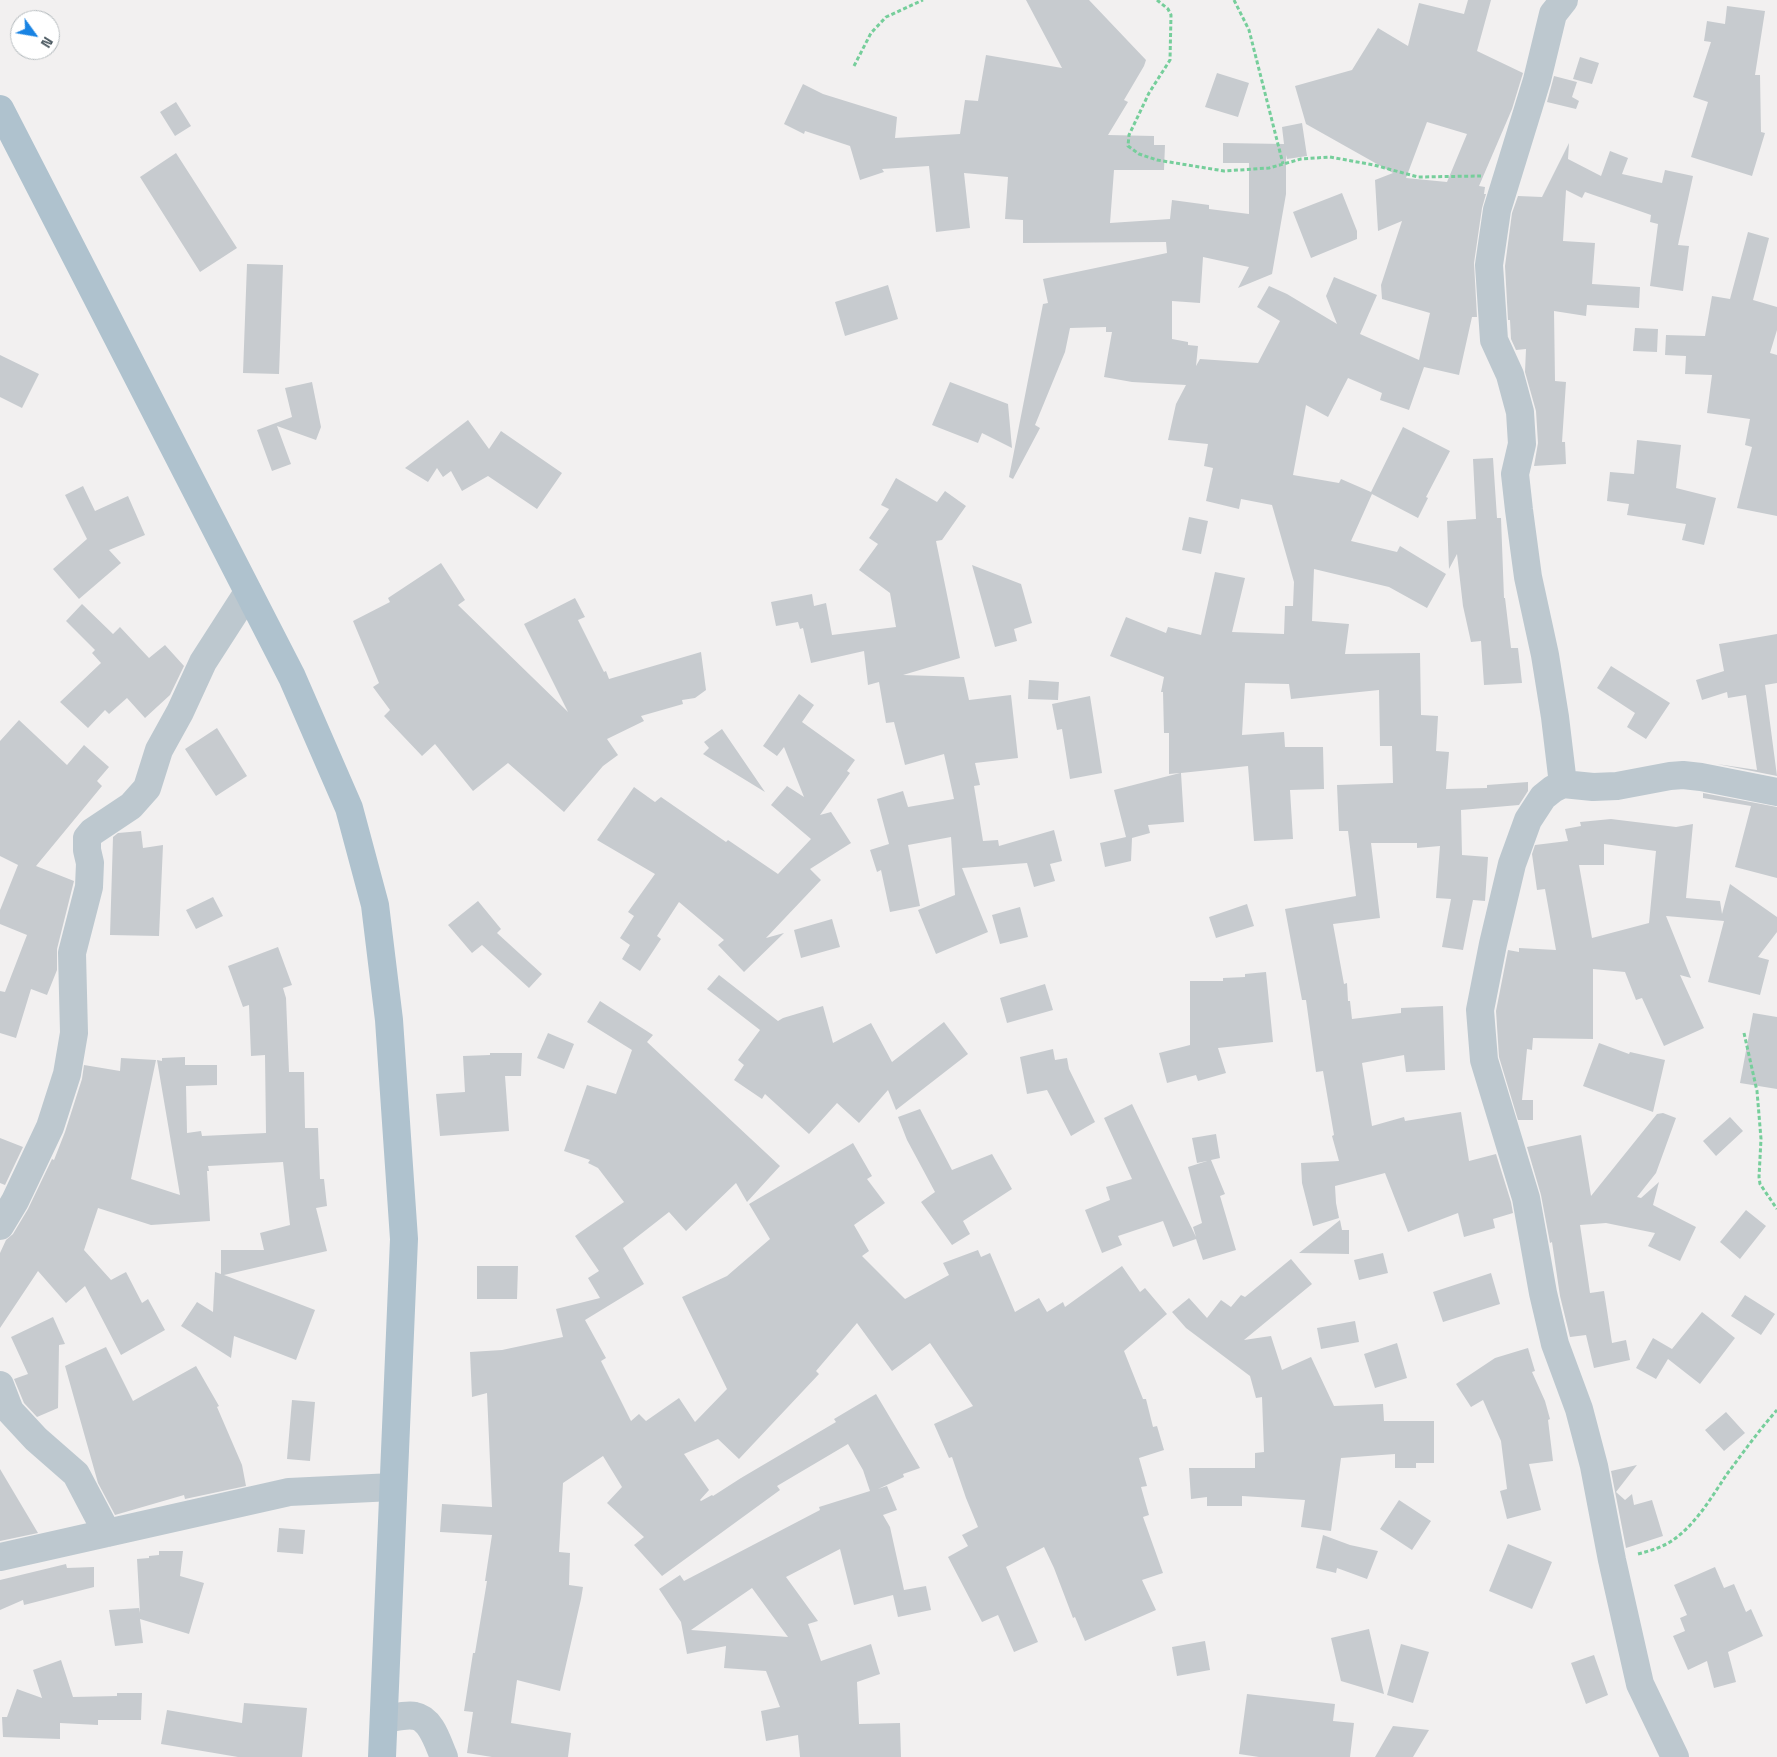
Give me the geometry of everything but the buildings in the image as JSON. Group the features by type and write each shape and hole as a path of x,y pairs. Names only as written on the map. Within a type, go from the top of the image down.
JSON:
{"main road":[{"path":"0,109 292,678 349,808 375,905 389,1020 404,1238 382,1757"}],"street":[{"path":"1563,784 1554,708 1528,577 1519,510 1516,474 1522,444 1520,412 1510,375 1494,340 1489,265 1497,210 1537,80 1553,14 1564,0"},
{"path":"0,1226 15,1201 50,1127 67,1074 74,1033 72,952 89,887 90,863 87,838 92,832 131,806 147,788 159,750 180,712 203,662 248,592"},
{"path":"1675,1757 1640,1684 1612,1560 1594,1466 1579,1409 1553,1336 1542,1292 1526,1198 1484,1060 1480,1010 1512,864 1528,820 1543,797 1553,789 1563,784 1593,787 1617,786 1683,775 1777,792"},
{"path":"0,1385 10,1411 36,1439 76,1474 107,1533"},
{"path":"0,1557 288,1492 393,1487"},
{"path":"384,1719 416,1716 426,1722 433,1732 444,1757"}],"path":[{"path":"854,66 871,34 886,17 922,0"},
{"path":"1156,0 1168,9 1171,15 1170,60 1149,93 1129,135 1128,146 1139,154 1157,160 1224,170 1269,168 1301,159 1330,157 1374,165 1418,178 1507,176"},
{"path":"1234,0 1249,30 1283,164"},
{"path":"1744,1034 1757,1091 1760,1184 1777,1209"},
{"path":"1612,1560 1651,1551 1671,1541 1708,1503 1777,1410"}]}
